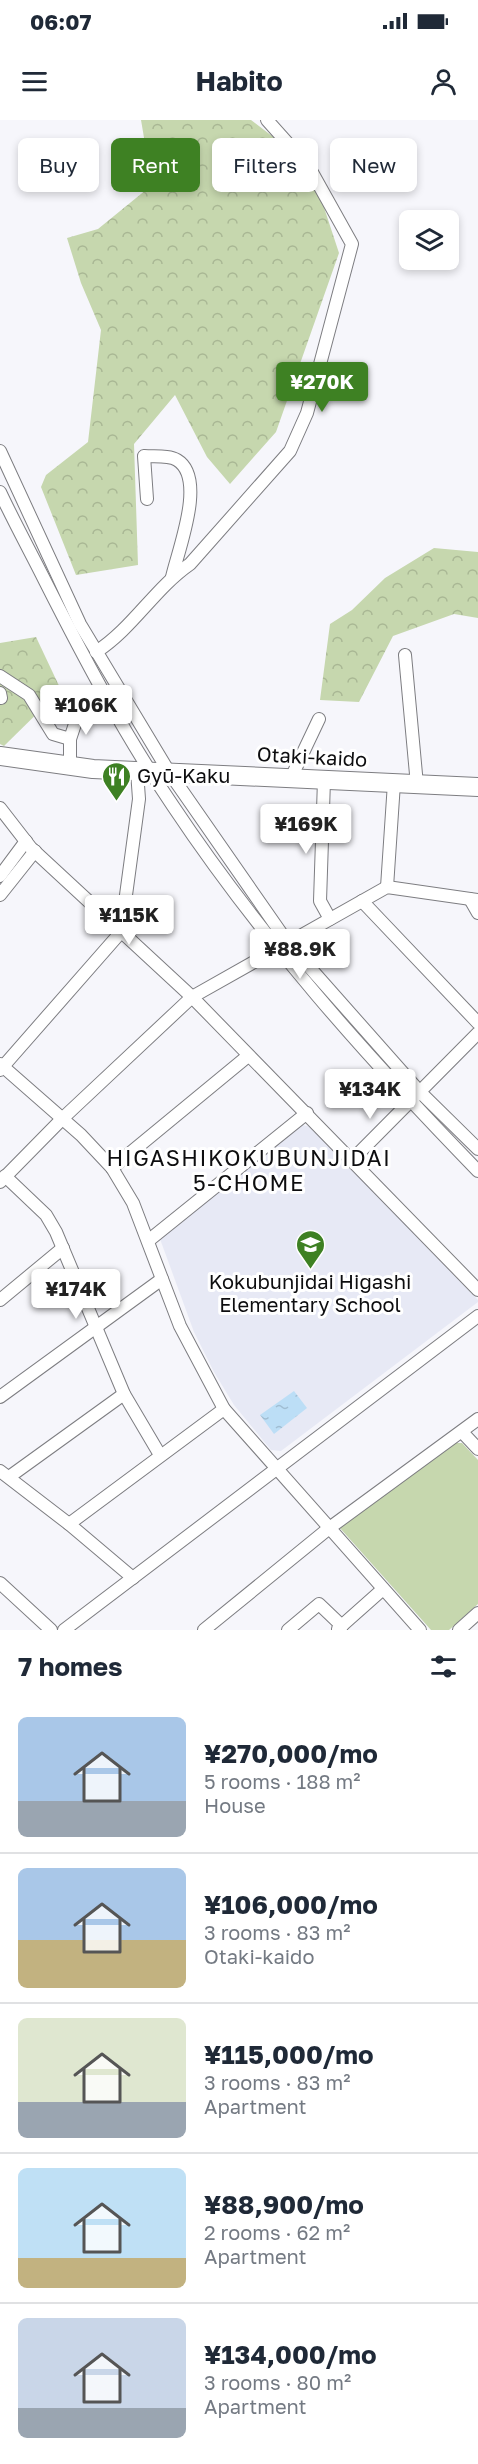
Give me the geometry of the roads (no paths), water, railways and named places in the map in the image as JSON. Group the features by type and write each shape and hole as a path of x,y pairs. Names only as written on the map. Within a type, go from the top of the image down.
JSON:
{"highway":[{"name":"Otaki-kaido","path":"0,756 70,768 478,787"}],"street":[{"path":"96,652 124,631 172,577 190,564 290,451 307,413 352,244 309,167 267,120"},
{"path":"0,451 58,579 96,652 169,772 283,946 478,1149"},
{"path":"147,499 144,456 173,458 180,461 190,478 191,495 172,577"},
{"path":"0,492 144,772 194,837 410,1101 478,1171"},
{"path":"405,655 417,785"},
{"path":"0,676 28,695 53,734 70,739"},
{"path":"0,693 1,698"},
{"path":"70,768 70,739 83,700"},
{"path":"291,778 320,719"},
{"path":"144,772 121,933 1,1067 63,1118 112,1168 133,1203 184,1335 224,1409 328,1529 420,1630"},
{"path":"324,780 320,901 330,919"},
{"path":"387,887 394,783"},
{"path":"0,808 30,846 192,997 478,1290"},
{"path":"0,876 30,846"},
{"path":"0,895 30,846"},
{"path":"160,1455 124,1394 63,1248 46,1215 3,1179 63,1118 192,997 387,887 474,899 478,913"},
{"path":"362,901 478,1023"},
{"path":"352,1160 478,1033"},
{"path":"112,1168 248,1056"},
{"path":"148,1241 307,1113"},
{"path":"0,1300 63,1248"},
{"path":"0,1397 162,1280"},
{"path":"64,1630 478,1316"},
{"path":"124,1394 5,1474 133,1578"},
{"path":"69,1524 224,1409"},
{"path":"204,1630 328,1529 478,1419"},
{"path":"462,1432 478,1449"},
{"path":"0,1583 51,1630"},
{"path":"288,1630 319,1604 340,1628 382,1589"},
{"path":"459,1630 478,1613"}],"water":[{"path":"294,1391 307,1408 274,1434 260,1415"}],"place":[{"name":"Gyū-Kaku","path":"116,802"},
{"name":"Kokubunjidai Higashi Elementary School","path":"310,1270"}],"district":[{"name":"HIGASHIKOKUBUNJIDAI 5-CHOME","path":"249,1170"}]}
